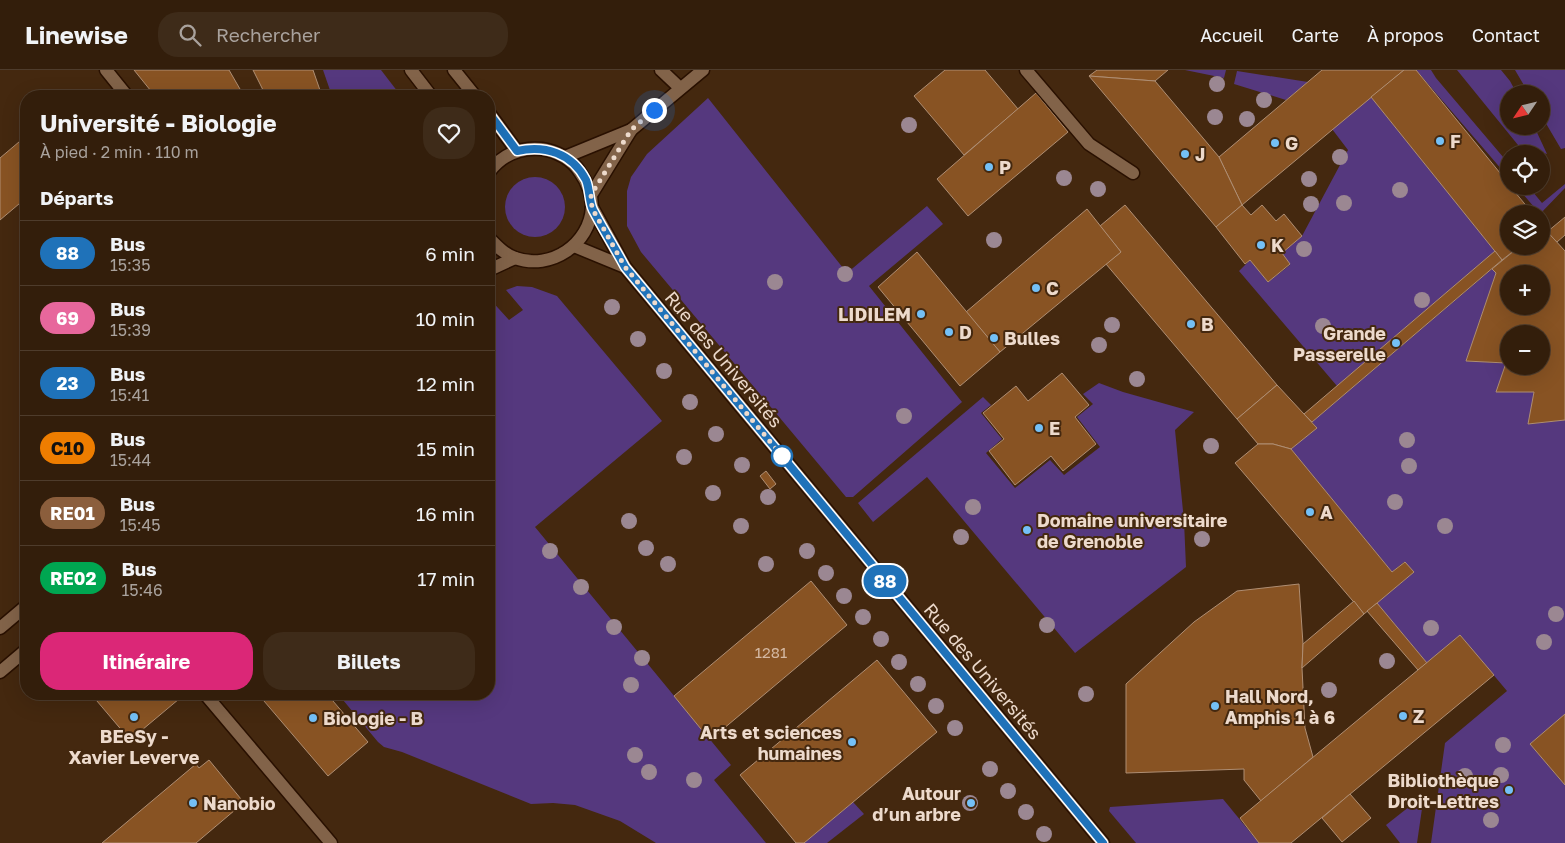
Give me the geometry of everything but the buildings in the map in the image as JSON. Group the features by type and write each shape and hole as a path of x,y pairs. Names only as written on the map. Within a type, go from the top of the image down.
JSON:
{"street":[{"path":"106,70 122,90"},
{"path":"411,70 426,90"},
{"path":"454,70 470,90"},
{"path":"661,70 680,88"},
{"path":"495,165 502,159 517,151 531,148 549,150 565,157 631,130 703,70"},
{"path":"1026,70 1089,144 1134,173"},
{"path":"495,121 517,151"},
{"path":"495,245 500,250 515,258 538,262 550,260 574,246 583,235 589,222 591,201 631,130"},
{"name":"Rue des Universités","path":"565,157 577,167 586,180 591,201 625,267 1103,843"},
{"name":"Rue des Universités","path":"574,246 625,267"},
{"path":"495,267 515,258"},
{"path":"0,628 20,611"},
{"path":"0,672 20,655"},
{"path":"210,700 332,843"}],"shaded area":[{"path":"323,70 381,70 396,90 330,90"},
{"path":"1185,70 1226,70 1224,78"},
{"path":"1416,70 1431,70 1500,153 1500,168"},
{"path":"1457,70 1501,70 1510,81 1512,85 1500,85 1500,123"},
{"path":"1515,70 1565,70 1565,148 1561,149 1550,130 1550,85 1524,85"},
{"path":"1237,71 1308,82 1286,100 1234,84"},
{"path":"1371,97 1495,251 1337,386 1239,271 1250,260 1268,282 1290,265 1282,253 1302,236 1348,150 1332,129"},
{"path":"708,98 847,273 927,206 943,224 869,286 962,402 853,497 846,497 641,252 627,226 627,191 631,177 647,154"},
{"path":"1510,135 1538,135 1543,145 1518,145"},
{"path":"535,177 552,182 560,190 565,207 560,224 552,232 535,237 518,232 510,224 505,207 510,190 518,182"},
{"path":"1565,184 1565,188 1549,205 1532,205 1524,195 1535,195 1542,203"},
{"path":"1492,269 1496,273 1466,361 1500,363 1500,375 1502,375 1497,392 1534,392 1529,424 1565,420 1565,714 1530,744 1565,785 1565,843 1431,843 1445,743 1507,691 1460,635 1427,663 1377,603 1414,572 1404,562 1392,572 1291,449 1317,428 1312,422"},
{"path":"517,286 532,287 557,296 662,421 535,527 731,765 714,780 766,843 656,843 620,821 575,805 531,804 402,752 384,747 343,700 495,700 495,305 509,320 523,310 506,290"},
{"path":"1099,383 1123,392 1194,412 1175,430 1184,521 1186,567 1075,653 927,477 873,522 858,503 983,397 991,405 981,413 1002,439 986,453 1015,488 1050,460 1064,475 1100,447 1077,417 1093,404 1083,394"},
{"path":"1424,795 1417,843 1400,843 1386,825"},
{"path":"1223,799 1259,843 1136,843 1109,811 1110,807"},
{"path":"853,802 864,814 827,843 804,843"}],"bus line":[{"name":"88","path":"495,120 517,151 531,148 549,150 565,157 577,167 586,180 591,195 592,208 625,267 1103,843"}],"place":[{"name":"F","path":"1440,141"},
{"name":"G","path":"1275,143"},
{"name":"J","path":"1185,154"},
{"name":"P","path":"989,167"},
{"name":"K","path":"1261,245"},
{"name":"C","path":"1036,288"},
{"name":"LIDILEM","path":"921,314"},
{"name":"B","path":"1191,324"},
{"name":"D","path":"949,332"},
{"name":"Bulles","path":"994,338"},
{"name":"Grande Passerelle","path":"1396,343"},
{"name":"E","path":"1039,428"},
{"name":"A","path":"1310,512"},
{"name":"Domaine universitaire de Grenoble","path":"1027,530"},
{"name":"Hall Nord, Amphis 1 à 6","path":"1215,706"},
{"name":"Z","path":"1403,716"},
{"name":"BEeSy - Xavier Leverve","path":"134,717"},
{"name":"Biologie - B","path":"313,718"},
{"name":"Arts et sciences humaines","path":"852,742"},
{"name":"Bibliothèque Droit-Lettres","path":"1509,790"},
{"name":"Nanobio","path":"193,803"},
{"name":"Autour d’un arbre","path":"971,803"}],"route":[{"path":"654,110 631,130 591,195 592,208 625,267 782,456"}]}
